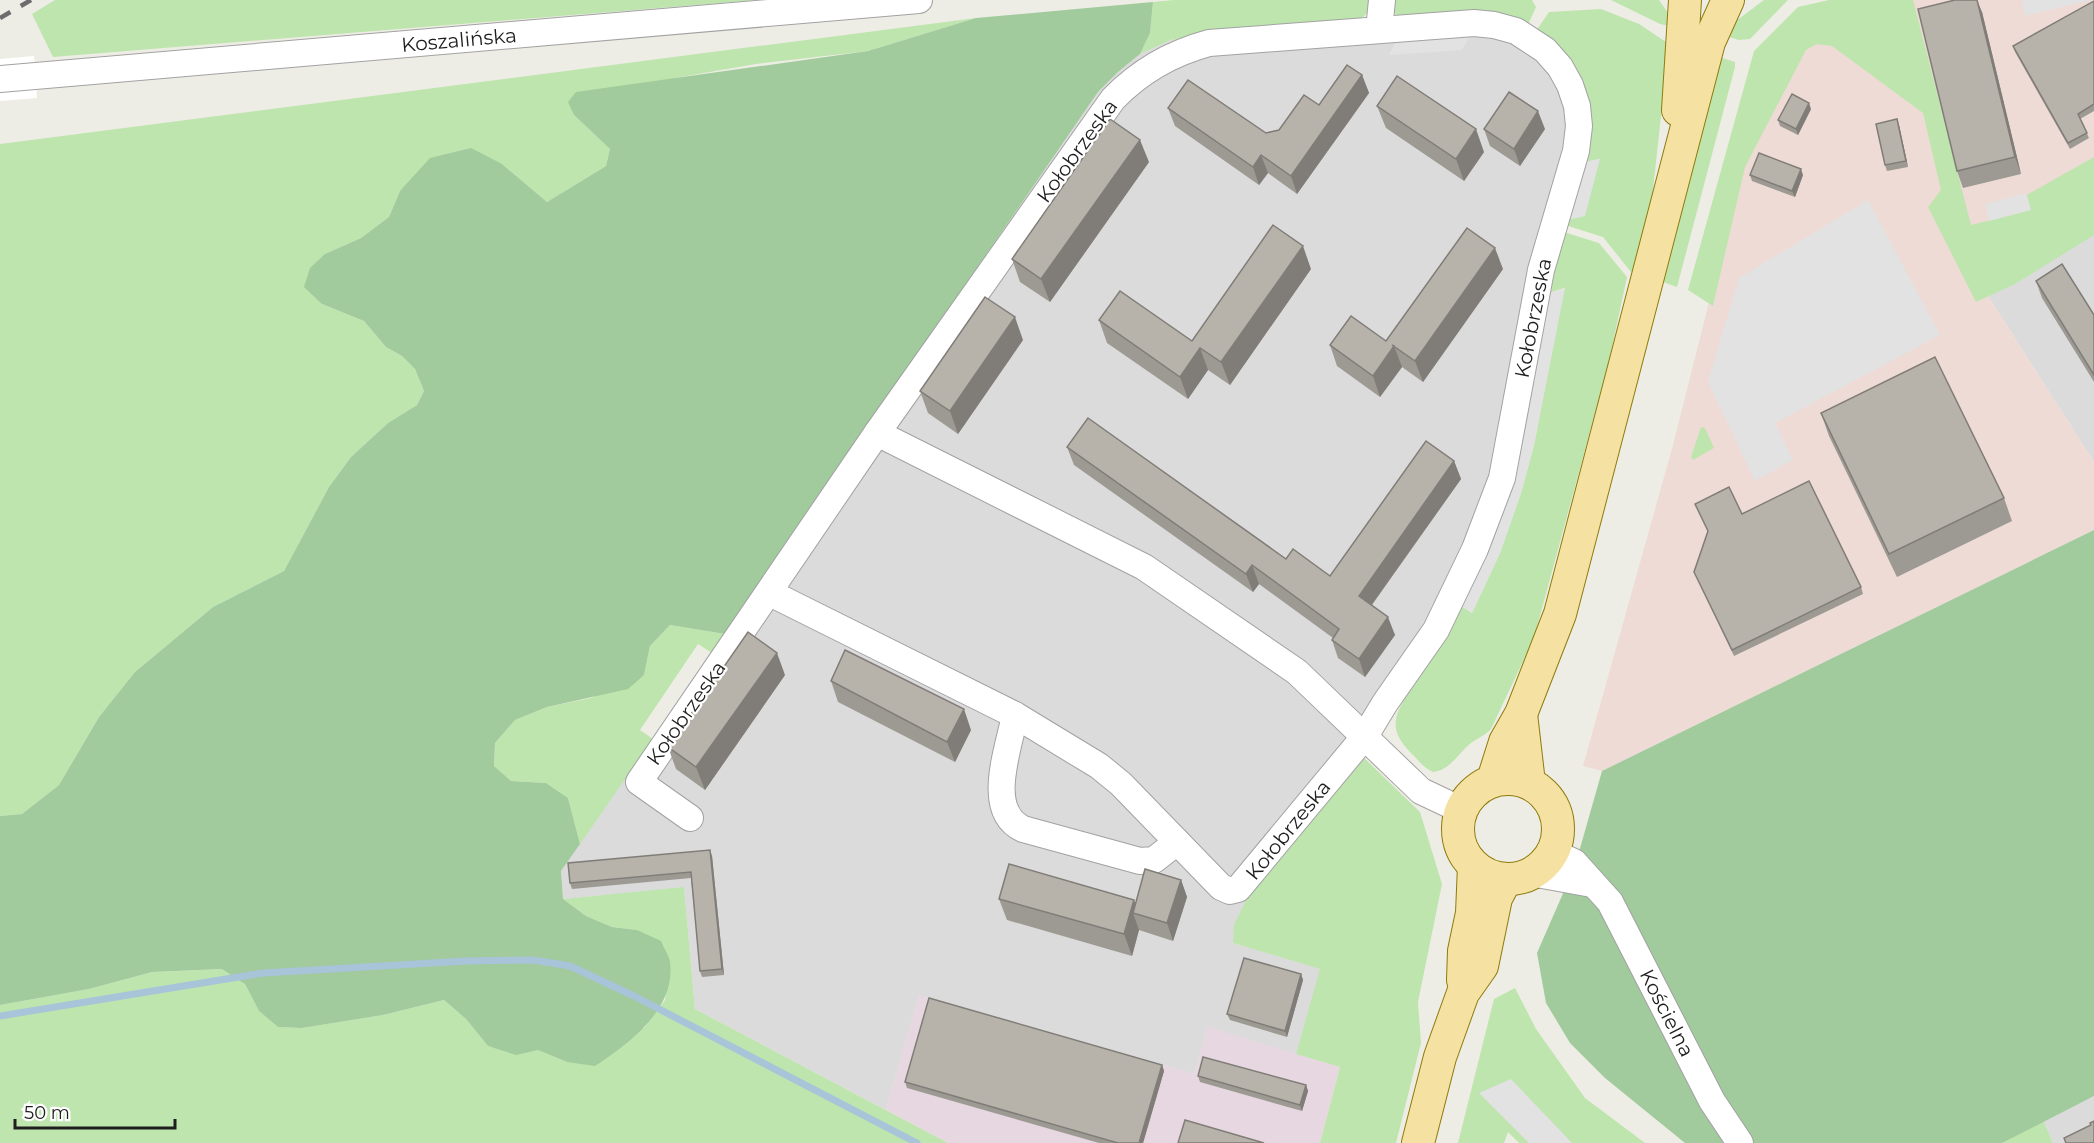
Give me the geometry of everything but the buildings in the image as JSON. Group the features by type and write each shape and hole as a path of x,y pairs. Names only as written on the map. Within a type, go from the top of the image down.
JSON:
{"main road":[{"path":"1493,780 1505,742 1521,714 1560,614 1709,42 1728,0"},
{"path":"1673,185 1681,4"},
{"path":"1521,714 1529,783"},
{"path":"1462,993 1482,966 1496,898 1518,876 1544,864 1552,852 1557,837 1558,822 1554,808 1543,793 1529,783 1511,778 1493,780 1479,787 1461,810 1458,840 1464,854 1474,866 1489,875 1518,876"},
{"path":"1418,1143 1440,1058 1462,993 1464,951 1472,913 1474,866"}],"street":[{"name":"Koszalińska","path":"0,79 919,0"},
{"path":"1379,30 1382,0"},
{"name":"Kołobrzeska","path":"690,818 639,782 877,433 1113,99 1124,87 1163,60 1209,43 1474,23 1516,31 1537,43 1560,67 1574,95 1579,126 1576,151 1541,270 1498,488 1450,604 1436,630 1365,736 1238,889 1230,891 1221,887 1110,774 1015,715 770,593"},
{"path":"877,433 1130,558 1298,672 1421,792 1461,810"},
{"path":"1015,715 1001,800 1005,814 1011,821 1023,829 1140,861 1154,860 1178,842"},
{"name":"Kościelna","path":"1552,852 1574,862 1610,902 1712,1101 1740,1143"},
{"path":"1518,876 1592,884"}],"shaded area":[{"path":"1848,0 2094,0 2094,188 1988,296 2094,462 2094,530 1602,771 1583,766 1673,445 1744,164 1830,4"},
{"path":"2022,0 2091,0 2025,16"},
{"path":"1475,16 1578,81 1485,538 1233,943 1321,969 1296,1054 1208,1028 1194,1074 919,996 886,1110 695,1009 684,888 563,899 561,871 1098,92 1118,72 1140,54 1171,40 1218,32"},
{"path":"1472,33 1462,50 1389,55 1397,39"},
{"path":"1600,159 1585,216 1563,221 1580,163"},
{"path":"2094,188 2094,462 1988,296"},
{"path":"2026,193 2031,210 1989,221 1985,204"},
{"path":"1868,200 1940,335 1775,423 1793,460 1755,481 1708,382 1739,278"},
{"path":"1565,288 1534,445 1521,493 1500,553 1472,613 1458,604 1543,295"},
{"path":"919,995 1194,1074 1208,1027 1340,1067 1320,1143 948,1143 886,1110"},
{"path":"1511,1079 1572,1143 1529,1143 1479,1093"},
{"path":"2094,1096 2094,1143 2053,1143 2043,1120"}],"green space":[{"path":"55,0 758,0 53,57 32,14"},
{"path":"1174,0 1372,0 1370,10 1359,21 1218,32 1171,40 1140,54 1150,33 1153,2"},
{"path":"1392,0 1532,0 1536,7 1526,29 1400,19 1393,11"},
{"path":"1611,0 1659,0 1675,23 1674,27 1660,24"},
{"path":"1764,0 1788,0 1750,39 1739,40 1725,36 1736,21"},
{"path":"1829,0 1913,0 1971,225 2030,210 2027,195 2094,157 2094,235 2015,284 1976,302 1928,207 1941,190 1923,113 1832,46 1817,44 1806,50 1745,167 1713,306 1688,290 1754,51 1798,7"},
{"path":"1153,2 1150,33 1140,54 1098,92 725,634 670,625 650,646 644,675 628,689 547,707 515,720 495,743 494,766 511,781 546,783 568,798 580,844 561,871 563,899 586,916 612,927 637,930 661,941 670,962 670,979 666,995 648,1023 636,1035 595,1066 567,1062 538,1050 516,1055 488,1046 466,1019 444,1000 383,1015 302,1028 278,1027 259,1011 245,984 222,969 152,972 89,989 0,1005 0,816 22,814 59,785 99,717 135,672 213,607 284,571 329,487 351,457 388,423 417,405 424,391 415,369 402,356 386,347 364,321 322,304 304,287 310,268 325,254 361,238 389,217 400,191 430,158 471,148 502,164 547,202 606,166 610,149 574,115 568,102 576,92 868,51 976,18"},
{"path":"1601,9 1639,24 1669,44 1652,198 1635,274 1603,237 1562,224 1599,159 1580,163 1586,138 1534,34 1549,12"},
{"path":"976,18 868,51 756,64 675,78 574,115 610,149 606,166 547,202 502,164 400,191 389,217 361,238 325,254 322,304 364,321 386,347 402,356 415,369 424,391 417,405 388,423 351,457 329,487 284,571 213,607 135,672 99,717 59,785 22,814 0,816 0,144"},
{"path":"1719,57 1735,62 1735,67 1677,287 1660,281"},
{"path":"1567,233 1599,243 1627,277 1609,361 1534,638 1491,729 1471,743 1450,765 1433,772 1421,764 1399,738 1396,718 1403,702 1397,698 1458,604 1472,613 1500,553 1521,493 1534,445 1564,288 1543,295 1559,234"},
{"path":"1701,427 1705,428 1714,448 1693,460 1691,457"},
{"path":"2094,530 2094,1096 2002,1143 1685,1143 1605,1078 1570,1043 1546,1003 1537,953 1575,866 1602,771"},
{"path":"670,625 725,634 712,653 698,644 640,730 653,739 580,844 568,798 546,783 511,781 494,766 495,743 515,720 547,707 591,698 644,675 650,646"},
{"path":"1361,755 1420,812 1442,884 1418,1002 1421,1043 1396,1143 1320,1143 1340,1067 1296,1054 1320,969 1233,943 1234,925 1248,896"},
{"path":"684,887 695,1009 948,1143 0,1143 0,1005 89,989 152,972 223,969 245,984 259,1011 278,1027 302,1028 383,1015 444,1000 466,1019 488,1046 516,1054 538,1050 567,1062 645,1027 665,1000 670,962 637,930 612,927 586,916 563,899"},
{"path":"1515,988 1536,1029 1585,1098 1645,1143 1519,1143 1508,1132 1504,1143 1458,1143 1494,999"},
{"path":"2043,1120 2053,1143 2002,1143"}],"pier":[{"path":"34,56 37,98 0,101 0,59"}],"waterway":[{"path":"0,1016 263,973 466,961 533,960 570,966 634,996 917,1143"}],"railway":[{"path":"0,18 31,0"}]}
